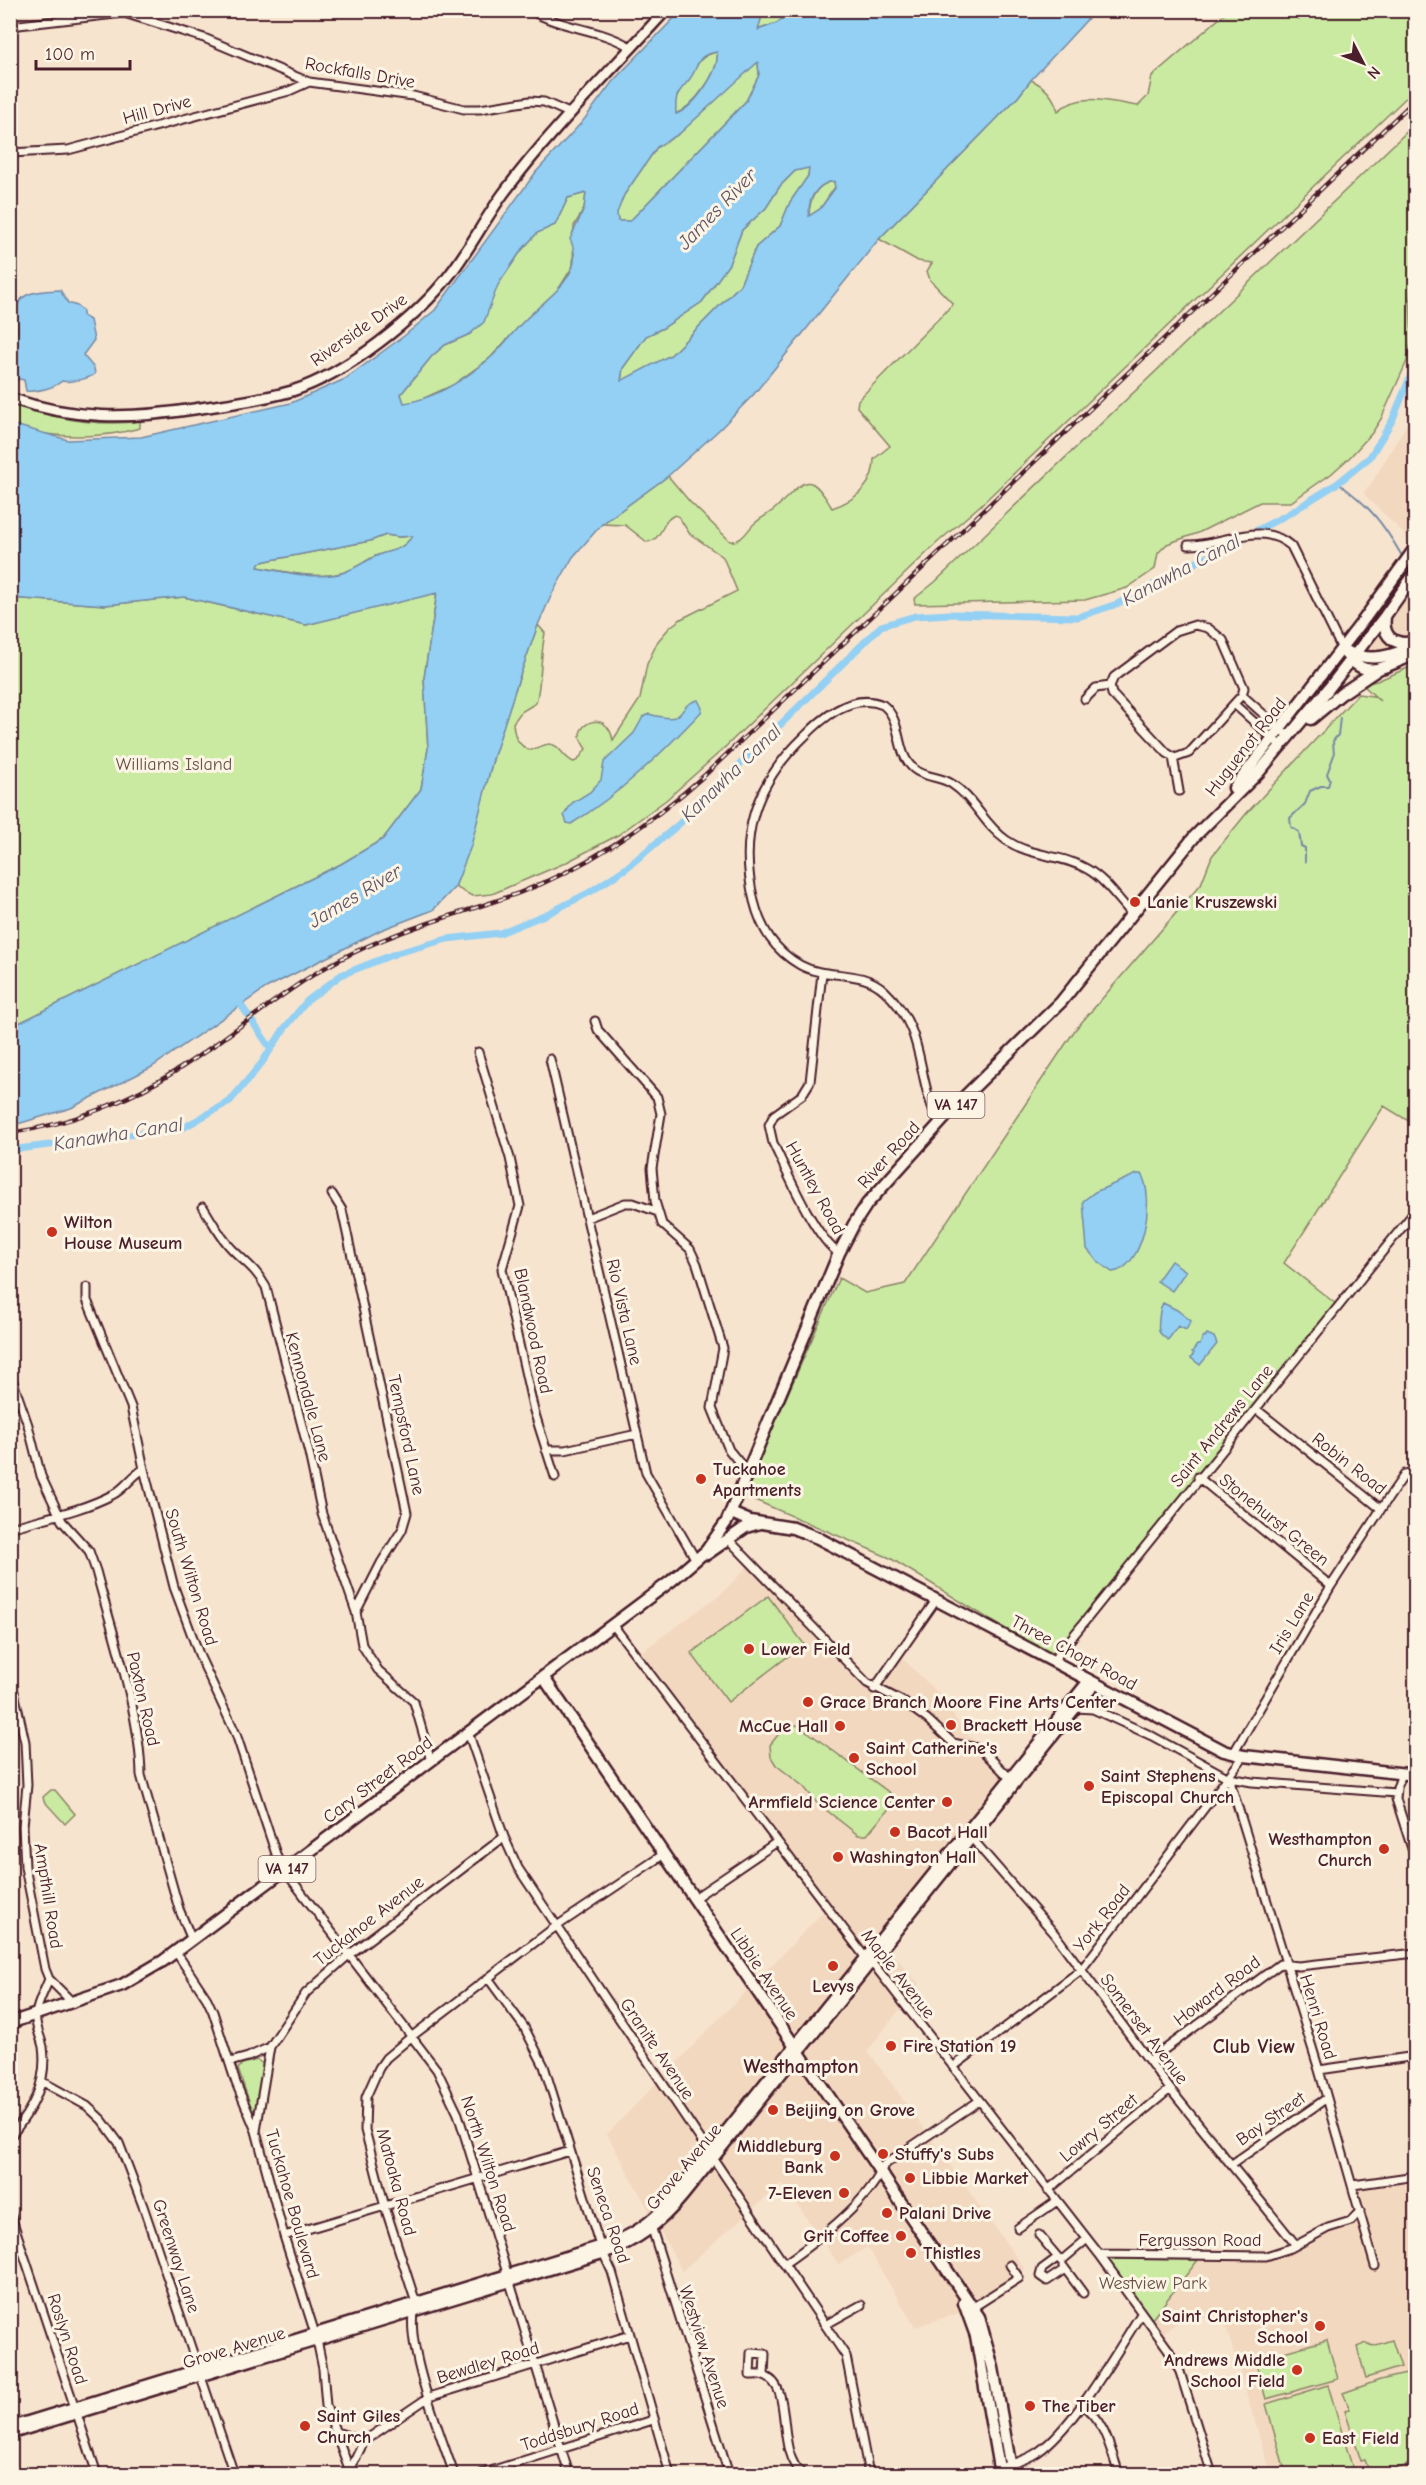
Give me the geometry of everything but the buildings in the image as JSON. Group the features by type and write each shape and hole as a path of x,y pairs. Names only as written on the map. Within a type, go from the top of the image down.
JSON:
{"main road":[{"name":"Huguenot Road","path":"1209,821 1259,772 1342,649 1416,547"},
{"name":"Huguenot Road","path":"1281,738 1353,658 1416,572"},
{"path":"1385,616 1384,628 1391,639 1402,644 1416,643"},
{"path":"1353,658 1380,658 1416,643"},
{"path":"1342,649 1366,670 1380,669"},
{"path":"1281,738 1380,669 1416,654"},
{"name":"River Road","path":"731,1513 839,1254 867,1204 940,1123 1056,1008 1209,821"},
{"name":"Cary Street Road","path":"10,2023 127,1983 176,1952 468,1732 544,1678 696,1560 715,1540 731,1513"},
{"name":"Three Chopt Road","path":"731,1513 760,1523 793,1528 818,1538 1201,1740 1238,1755 1416,1775"},
{"path":"696,1560 746,1527 760,1523"},
{"name":"Libbie Avenue","path":"544,1678 979,2318 990,2356 1005,2470"},
{"name":"Libbie Avenue","path":"958,2289 976,2336 1005,2470"}],"street":[{"path":"530,10 555,22 606,34 632,48"},
{"name":"Riverside Drive","path":"10,398 93,417 130,416 240,402 292,390 319,380 337,370 391,332 436,291 503,194 569,113 666,10"},
{"name":"Rockfalls Drive","path":"10,26 125,12 204,38 309,82 413,96 464,108 480,109 530,100 544,102 569,113"},
{"name":"Hill Drive","path":"10,153 68,150 289,91 309,82"},
{"path":"1188,545 1246,534 1279,537 1291,546 1342,649"},
{"path":"1173,757 1180,758 1189,753 1242,695 1244,684 1223,640 1208,628 1195,625 1176,631 1114,677 1110,686 1112,693 1173,757 1179,790"},
{"path":"1084,699 1096,688 1110,686"},
{"path":"1242,695 1281,738"},
{"path":"940,1123 933,1111 919,1048 908,1022 894,1001 877,985 864,978 822,973 795,962 767,936 758,918 749,878 747,840 756,806 778,766 797,743 825,717 849,705 870,702 883,705 896,722 901,747 914,769 954,785 994,830 1008,842 1028,851 1086,868 1100,879 1132,914"},
{"path":"1234,704 1281,738"},
{"name":"Huntley Road","path":"822,973 810,1082 802,1095 774,1115 769,1125 783,1163 816,1227 827,1244 839,1254"},
{"path":"595,1021 598,1030 657,1097 661,1114 652,1168 658,1212 662,1224 690,1249 697,1264 723,1348 712,1408 729,1450 748,1473"},
{"name":"Blandwood Road","path":"478,1052 510,1158 520,1206 502,1269 534,1411 555,1477"},
{"name":"Rio Vista Lane","path":"550,1059 646,1473 696,1560"},
{"name":"Tempsford Lane","path":"332,1194 342,1210 406,1513 402,1530 381,1563 356,1612"},
{"path":"587,1218 625,1203 633,1203 658,1212"},
{"name":"Kennondale Lane","path":"202,1207 219,1234 232,1250 256,1271 266,1287 309,1453 322,1514 356,1612"},
{"name":"Saint Andrews Lane","path":"1053,1661 1198,1477 1256,1409 1342,1299 1416,1210"},
{"name":"South Wilton Road","path":"87,1287 87,1300 131,1407 174,1587 191,1636 236,1734 279,1863 285,1871"},
{"name":"Paxton Road","path":"10,1373 28,1425 40,1476 59,1514 88,1551 96,1570 133,1712 141,1774 179,1909 192,1940"},
{"name":"Robin Road","path":"1256,1409 1381,1509 1405,1474 1416,1471"},
{"path":"546,1450 565,1450 637,1434"},
{"path":"10,1528 115,1494 135,1474 144,1469"},
{"name":"Stonehurst Green","path":"1198,1477 1332,1586"},
{"name":"Iris Lane","path":"1238,1755 1332,1586 1381,1509"},
{"path":"729,1540 760,1575 874,1689 902,1701 927,1719 953,1743 981,1749 1013,1781"},
{"path":"874,1689 937,1599"},
{"path":"356,1612 362,1645 378,1670 414,1702 431,1761"},
{"name":"Maple Avenue","path":"613,1625 777,1842 1099,2254 1168,2349 1180,2372 1212,2475"},
{"name":"Ampthill Road","path":"10,1674 26,1752 27,1785 23,1826 26,1867 45,1969 49,1979"},
{"name":"Grove Avenue","path":"1013,1781 1076,1708 1092,1682"},
{"name":"Grove Avenue","path":"602,2249 628,2236 656,2217 711,2155 1092,1682"},
{"path":"1076,1708 1093,1709 1152,1736 1229,1778 1252,1782 1396,1793"},
{"name":"Granite Avenue","path":"468,1732 504,1837 518,1868 846,2356 868,2475"},
{"name":"York Road","path":"953,2067 1081,1970 1229,1778 1238,1755"},
{"path":"1402,1773 1396,1793 1416,1861"},
{"name":"Henri Road","path":"1229,1778 1328,2098 1376,2266"},
{"name":"Somerset Avenue","path":"970,1836 1054,1933 1170,2089 1296,2245"},
{"name":"Tuckahoe Avenue","path":"256,2131 270,2047 306,1993 350,1954 504,1837"},
{"path":"693,1899 777,1842"},
{"name":"Matoaka Road","path":"454,2475 414,2344 413,2307 365,2130 366,2097 378,2068 386,2058 411,2037 556,1927 664,1854"},
{"name":"North Wilton Road","path":"285,1871 350,1954 447,2089 569,2475"},
{"name":"Tuckahoe Boulevard","path":"176,1952 207,1999 247,2113 256,2131 284,2236 316,2337 323,2369 326,2406 351,2472"},
{"name":"Howard Road","path":"1149,2061 1281,1964 1299,1966 1416,1953"},
{"name":"Seneca Road","path":"488,1978 524,2027 544,2066 602,2249 612,2272 670,2475"},
{"path":"10,2137 33,2105 43,2082 45,2066 43,2044 35,2016 49,1979 72,2002"},
{"path":"230,2062 270,2047"},
{"path":"1319,2070 1416,2056"},
{"name":"Greenway Lane","path":"43,2082 87,2106 102,2120 119,2143 143,2206 234,2475"},
{"name":"Lowry Street","path":"1048,2190 1170,2089"},
{"name":"Bay Street","path":"1232,2164 1328,2098"},
{"path":"784,2264 828,2232 878,2180 884,2165 979,2101"},
{"path":"284,2236 570,2151"},
{"name":"Grove Avenue","path":"10,2434 75,2411 632,2241 652,2229 670,2212 711,2155"},
{"path":"1353,2185 1416,2176"},
{"path":"1018,2228 1057,2201"},
{"name":"Fergusson Road","path":"1099,2254 1266,2256 1296,2245 1328,2228 1350,2221 1360,2211"},
{"name":"Roslyn Road","path":"10,2213 97,2475"},
{"name":"Westview Avenue","path":"652,2229 729,2475"},
{"path":"1039,2235 1083,2293"},
{"path":"1065,2269 1047,2281 1040,2276 1042,2269 1087,2240"},
{"path":"972,2308 1019,2278 1010,2265"},
{"path":"825,2325 861,2306"},
{"path":"1005,2470 1027,2459 1051,2441 1081,2404 1141,2314"},
{"name":"Bewdley Road","path":"351,2472 364,2441 429,2397 630,2335"},
{"path":"765,2376 777,2390 782,2401 786,2446 789,2456 802,2475"},
{"path":"1081,2404 1091,2411 1101,2424 1119,2475"},
{"name":"Grove Avenue","path":"10,2427 75,2411"},
{"name":"Toddsbury Road","path":"481,2475 653,2420"},
{"path":"336,2432 364,2441"}],"shaded area":[{"path":"1415,410 1415,545 1363,493 1371,484"},
{"path":"1415,547 1415,645 1386,656 1342,649"},
{"name":"Saint Catherine's School","path":"748,1566 863,1687 875,1693 901,1657 937,1692 959,1723 1005,1777 864,1948 778,1838 641,1652 722,1593"},
{"path":"827,1908 864,1953 877,1936 919,1984 868,2051 1025,2269 959,2313 915,2327 867,2247 839,2265 782,2183 682,2271 607,2134"},
{"name":"Saint Christopher's School","path":"1415,2182 1415,2474 1271,2474 1223,2318 1186,2317 1163,2333 1152,2319 1198,2260 1269,2259 1284,2255 1335,2229 1358,2221 1365,2214 1359,2190"}],"green space":[{"path":"767,11 792,11 777,23 757,30 762,16"},
{"path":"1228,11 1284,11 1299,19 1317,15 1316,11 1415,11 1415,89 983,503 938,542 720,752 666,800 618,835 565,863 492,894 472,896 455,887 471,840 503,726 538,625 545,633 536,703 521,712 513,723 514,732 519,742 529,750 553,745 574,762 586,749 580,736 584,726 588,723 600,722 605,725 613,740 640,699 647,664 658,641 670,627 681,619 737,591 723,557 689,533 679,517 675,515 667,521 656,537 647,542 625,525 602,524 668,476 690,502 730,541 741,538 755,523 806,483 812,483 818,488 832,508 856,496 871,477 874,459 890,446 857,407 858,400 953,304 930,280 927,271 932,263 918,261 879,239 1018,97 1031,80 1048,92 1058,111 1076,101 1086,100 1138,106 1148,96 1152,76"},
{"path":"717,52 714,69 704,88 690,104 675,114 679,90 701,60"},
{"path":"758,61 759,75 746,101 630,221 618,221 616,213 624,195 657,147 679,134"},
{"path":"1415,124 1416,269 1410,299 1412,340 1407,361 1381,419 1372,433 1350,457 1331,474 1291,502 1260,502 1198,533 1167,544 1158,553 1155,569 1127,588 1085,600 915,604 914,599 935,582"},
{"path":"809,167 808,176 790,202 780,226 756,247 740,285 671,355 621,382 623,368 646,336 663,328 702,302 729,264 742,230 766,208 780,186 795,171"},
{"path":"834,181 835,187 820,209 809,217 810,204 815,193 822,185"},
{"path":"586,193 584,209 574,226 573,266 558,290 524,321 490,358 453,385 420,400 404,404 401,394 432,356 445,345 470,334 490,302 497,285 521,251 537,233 555,225 568,198"},
{"path":"10,403 74,420 107,423 140,421 140,428 92,436 44,434 11,429"},
{"path":"386,535 413,536 393,551 378,555 351,570 331,575 289,573 258,567 259,563 266,561 370,541"},
{"name":"Williams Island","path":"437,592 424,678 428,749 421,789 383,839 341,864 11,1027 10,598 105,605 184,597 306,625"},
{"path":"1415,665 1415,1125 1384,1106 1284,1263 1336,1304 1051,1657 890,1558 743,1495 839,1278 865,1293 905,1284 1075,1030 1201,884 1212,856 1246,814 1358,694 1373,696 1380,701 1362,684 1377,681"},
{"name":"Lower Field","path":"768,1596 804,1644 728,1702 691,1653"},
{"path":"797,1725 808,1732 891,1794 892,1805 867,1835 858,1835 816,1802 804,1787 776,1765 771,1757 770,1745 785,1726"},
{"path":"51,1790 55,1790 75,1814 65,1824 44,1801 43,1797"},
{"path":"257,2060 263,2064 257,2109 252,2110 238,2069 242,2064"},
{"name":"Westview Park","path":"1106,2259 1198,2260 1152,2319"},
{"name":"Andrews Middle School Field","path":"1327,2340 1338,2379 1266,2399 1255,2360"},
{"path":"1392,2340 1401,2367 1366,2378 1357,2347 1367,2343 1373,2346"},
{"path":"1415,2372 1415,2409 1409,2412 1415,2431 1415,2462 1388,2472 1370,2474 1365,2460 1361,2461 1345,2411 1350,2409 1343,2393 1380,2380"},
{"name":"East Field","path":"1328,2385 1354,2473 1286,2474 1266,2404"}],"water":[{"name":"James River","path":"681,11 767,11 762,16 758,30 777,23 792,11 1095,11 1018,97 879,239 754,394 720,429 668,476 602,524 573,557 538,625 493,759 471,846 455,887 433,910 381,930 266,988 152,1067 71,1108 11,1126 11,1027 341,864 383,839 421,789 428,749 424,678 437,593 306,625 184,597 105,605 11,598 11,424 68,440 141,437 291,403 345,379 435,310 536,172 583,121 613,81","holes":["717,52 717,60 710,79 690,105 676,114 679,92 692,75 698,62","758,62 759,75 746,101 630,221 618,221 617,213 624,195 657,147 679,134","809,168 808,176 790,202 780,226 756,247 740,285 671,355 621,381 623,368 646,336 663,328 702,302 729,264 742,230 766,208 780,186 795,171","834,181 835,188 820,209 809,216 814,193 822,185","586,193 584,209 570,239 574,252 573,266 559,288 522,323 494,354 470,374 438,393 404,403 401,394 432,356 445,345 470,334 484,322 498,285 521,251 537,233 555,225 568,198","386,535 413,536 399,548 376,556 347,571 332,575 300,574 258,567 259,563 370,541"]},
{"path":"60,290 68,303 77,306 83,311 83,316 90,320 94,340 83,355 94,368 95,374 79,380 62,381 50,388 35,391 26,391 24,380 19,379 11,385 11,339 18,332 16,317 20,302 30,294"},
{"path":"698,700 702,708 701,712 655,758 606,800 571,824 567,823 564,815 572,803 590,792 601,780 604,762 634,733 643,717 649,714 671,718 680,714 690,703"},
{"path":"1141,1174 1147,1198 1144,1230 1132,1259 1123,1268 1112,1272 1098,1262 1087,1249 1083,1201 1095,1192"},
{"path":"1171,1261 1186,1271 1172,1291 1157,1281"},
{"path":"1163,1303 1191,1321 1186,1330 1178,1326 1168,1340 1159,1329"},
{"path":"1207,1334 1214,1337 1217,1344 1200,1365 1191,1358 1194,1353 1192,1352"}],"waterway":[{"name":"Kanawha Canal","path":"10,1150 183,1128 230,1101 261,1064 284,1029 307,1001 341,975 397,953 447,939 500,933 549,913 590,892 625,869 678,825 881,626 915,616 950,614 1078,617 1117,604 1290,513 1338,483 1370,457 1392,421 1416,363"},
{"path":"1338,483 1374,515 1402,556"},
{"path":"1305,862 1305,848 1301,846 1299,832 1291,827 1290,818 1305,804 1310,791 1321,786 1328,786 1330,780 1327,774 1334,755 1333,741 1338,735 1340,718"},
{"path":"237,999 271,1049"}],"railway":[{"path":"10,1133 76,1118 140,1091 199,1056 296,986 337,961 381,940 545,882 595,857 641,827 706,774 1416,99"}],"place":[{"name":"Lanie Kruszewski","path":"1135,902"},
{"name":"Wilton House Museum","path":"52,1232"},
{"name":"Tuckahoe Apartments","path":"701,1479"},
{"name":"Lower Field","path":"749,1649"},
{"name":"Grace Branch Moore Fine Arts Center","path":"808,1702"},
{"name":"Brackett House","path":"951,1725"},
{"name":"McCue Hall","path":"840,1726"},
{"name":"Saint Catherine's School","path":"854,1758"},
{"name":"Saint Stephens Episcopal Church","path":"1089,1786"},
{"name":"Armfield Science Center","path":"947,1802"},
{"name":"Bacot Hall","path":"895,1832"},
{"name":"Westhampton Church","path":"1384,1849"},
{"name":"Washington Hall","path":"838,1857"},
{"name":"Levys","path":"833,1966"},
{"name":"Fire Station 19","path":"891,2046"},
{"name":"Beijing on Grove","path":"773,2110"},
{"name":"Stuffy's Subs","path":"883,2154"},
{"name":"Middleburg Bank","path":"835,2156"},
{"name":"Libbie Market","path":"910,2178"},
{"name":"7-Eleven","path":"844,2193"},
{"name":"Palani Drive","path":"887,2213"},
{"name":"Grit Coffee","path":"901,2236"},
{"name":"Thistles","path":"911,2253"},
{"name":"Saint Christopher's School","path":"1320,2326"},
{"name":"Andrews Middle School Field","path":"1297,2370"},
{"name":"The Tiber","path":"1030,2406"},
{"name":"Saint Giles Church","path":"305,2426"},
{"name":"East Field","path":"1310,2438"}],"district":[{"name":"Club View","path":"1254,2046"},
{"name":"Westhampton","path":"801,2066"}]}
